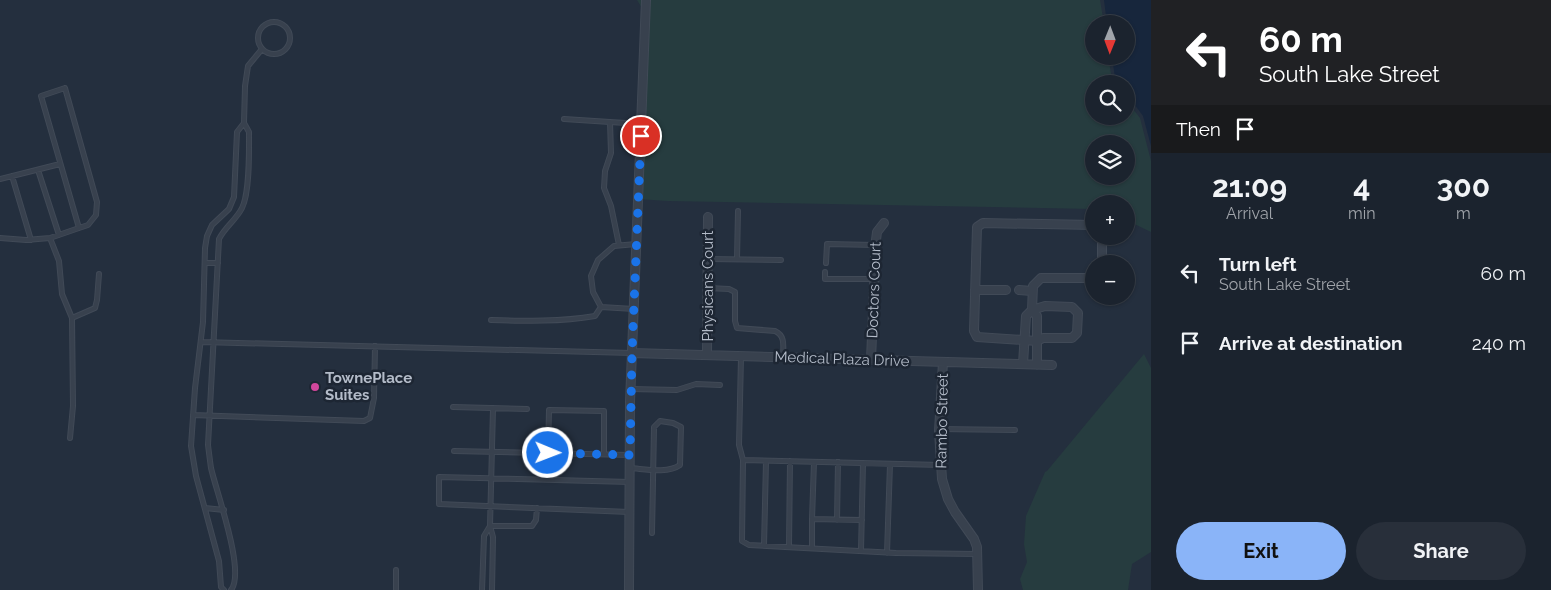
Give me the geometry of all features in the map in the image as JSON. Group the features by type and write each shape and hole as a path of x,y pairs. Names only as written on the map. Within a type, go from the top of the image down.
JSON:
{"street":[{"path":"629,590 632,353 646,0"},
{"name":"Physicans Court","path":"707,355 708,217"},
{"path":"1024,364 1025,340 1026,316 1032,310 1045,306 1072,307 1078,313 1078,333 1072,338 1043,338 1037,341 1025,340 977,337 974,331 977,227 983,222 1085,225"},
{"name":"Doctors Court","path":"871,360 875,245 877,232 884,224"},
{"path":"1037,364 1036,316 1032,310 1032,286 1041,278 1085,278"},
{"path":"975,290 1006,290"},
{"path":"1019,290 1032,291"},
{"name":"Medical Plaza Drive","path":"632,353 1052,365"},
{"name":"Rambo Street","path":"943,362 939,429 942,479 948,499 974,539 978,554 978,590"}],"lane":[{"path":"278,22 287,28 290,38 289,44 282,52 271,54 262,49 258,39 260,30 264,26 268,23 278,22"},
{"path":"231,590 234,586 234,562 224,510 211,468 208,445 213,343 219,239 223,231 241,209 246,198 249,132 244,123 245,86 248,66 262,49"},
{"path":"0,238 31,240 50,238 88,225 96,215 97,202 65,88 41,96 79,228"},
{"path":"564,119 641,124"},
{"path":"610,122 611,153 605,171 604,188 611,206 619,246"},
{"path":"224,590 221,587 219,561 196,476 191,446 207,236 212,225 229,208 234,197 237,132 244,123"},
{"path":"0,179 60,164"},
{"path":"38,170 59,235"},
{"path":"12,176 31,240"},
{"path":"236,178 247,178"},
{"path":"737,259 738,211"},
{"path":"50,238 59,261 62,294 72,318 70,438"},
{"path":"601,307 593,292 591,276 598,260 614,246 636,244"},
{"path":"826,263 827,244 875,245"},
{"path":"708,259 781,260"},
{"path":"205,263 218,263"},
{"path":"825,272 826,279 874,279"},
{"path":"72,318 95,308 98,274"},
{"path":"708,288 729,289 734,292 737,328 780,333 783,339 783,358"},
{"path":"601,307 634,309"},
{"path":"491,320 542,321 578,319 594,316 601,307"},
{"path":"200,342 632,353"},
{"path":"193,416 364,420 370,418 374,398 375,346"},
{"path":"741,356 739,446 742,460 742,541 749,545 887,553 978,554"},
{"path":"631,389 677,390 696,384 720,385"},
{"path":"453,406 527,409"},
{"path":"492,408 490,506 490,526 493,537 492,590"},
{"path":"548,453 549,410 558,410 604,411 604,454"},
{"path":"630,468 653,469 673,470 680,465 681,427 674,422 660,421 654,427 653,469 652,533"},
{"path":"939,429 1016,430"},
{"path":"454,451 630,455"},
{"path":"742,460 941,465"},
{"path":"764,546 766,461"},
{"path":"789,547 790,461"},
{"path":"812,548 814,462"},
{"path":"837,520 838,462"},
{"path":"861,551 863,463"},
{"path":"887,553 890,464"},
{"path":"629,512 439,504 439,477 630,482"},
{"path":"205,508 224,510"},
{"path":"490,526 532,526 536,520 537,508"},
{"path":"812,519 862,520"},
{"path":"482,590 484,536 490,526"},
{"path":"484,551 493,552"},
{"path":"396,570 396,590"}],"green space":[{"path":"637,0 1100,0 1102,15 1085,15 1085,65 1110,65 1111,75 1085,75 1085,125 1135,125 1135,112 1140,118 1151,161 1151,232 1135,224 1135,195 1085,195 1085,209 638,199 645,13"},
{"path":"1144,354 1151,368 1151,552 1132,564 1128,590 1023,590 1020,579 1027,562 1024,544 1026,516 1045,472"}],"water":[{"path":"1104,0 1151,0 1151,146 1143,116 1135,105 1135,75 1115,75 1113,65 1135,65 1135,15 1106,15"}],"place":[{"name":"TownePlace Suites","path":"315,387"}],"route":[{"path":"548,453 630,455 630,402 641,136"}]}
